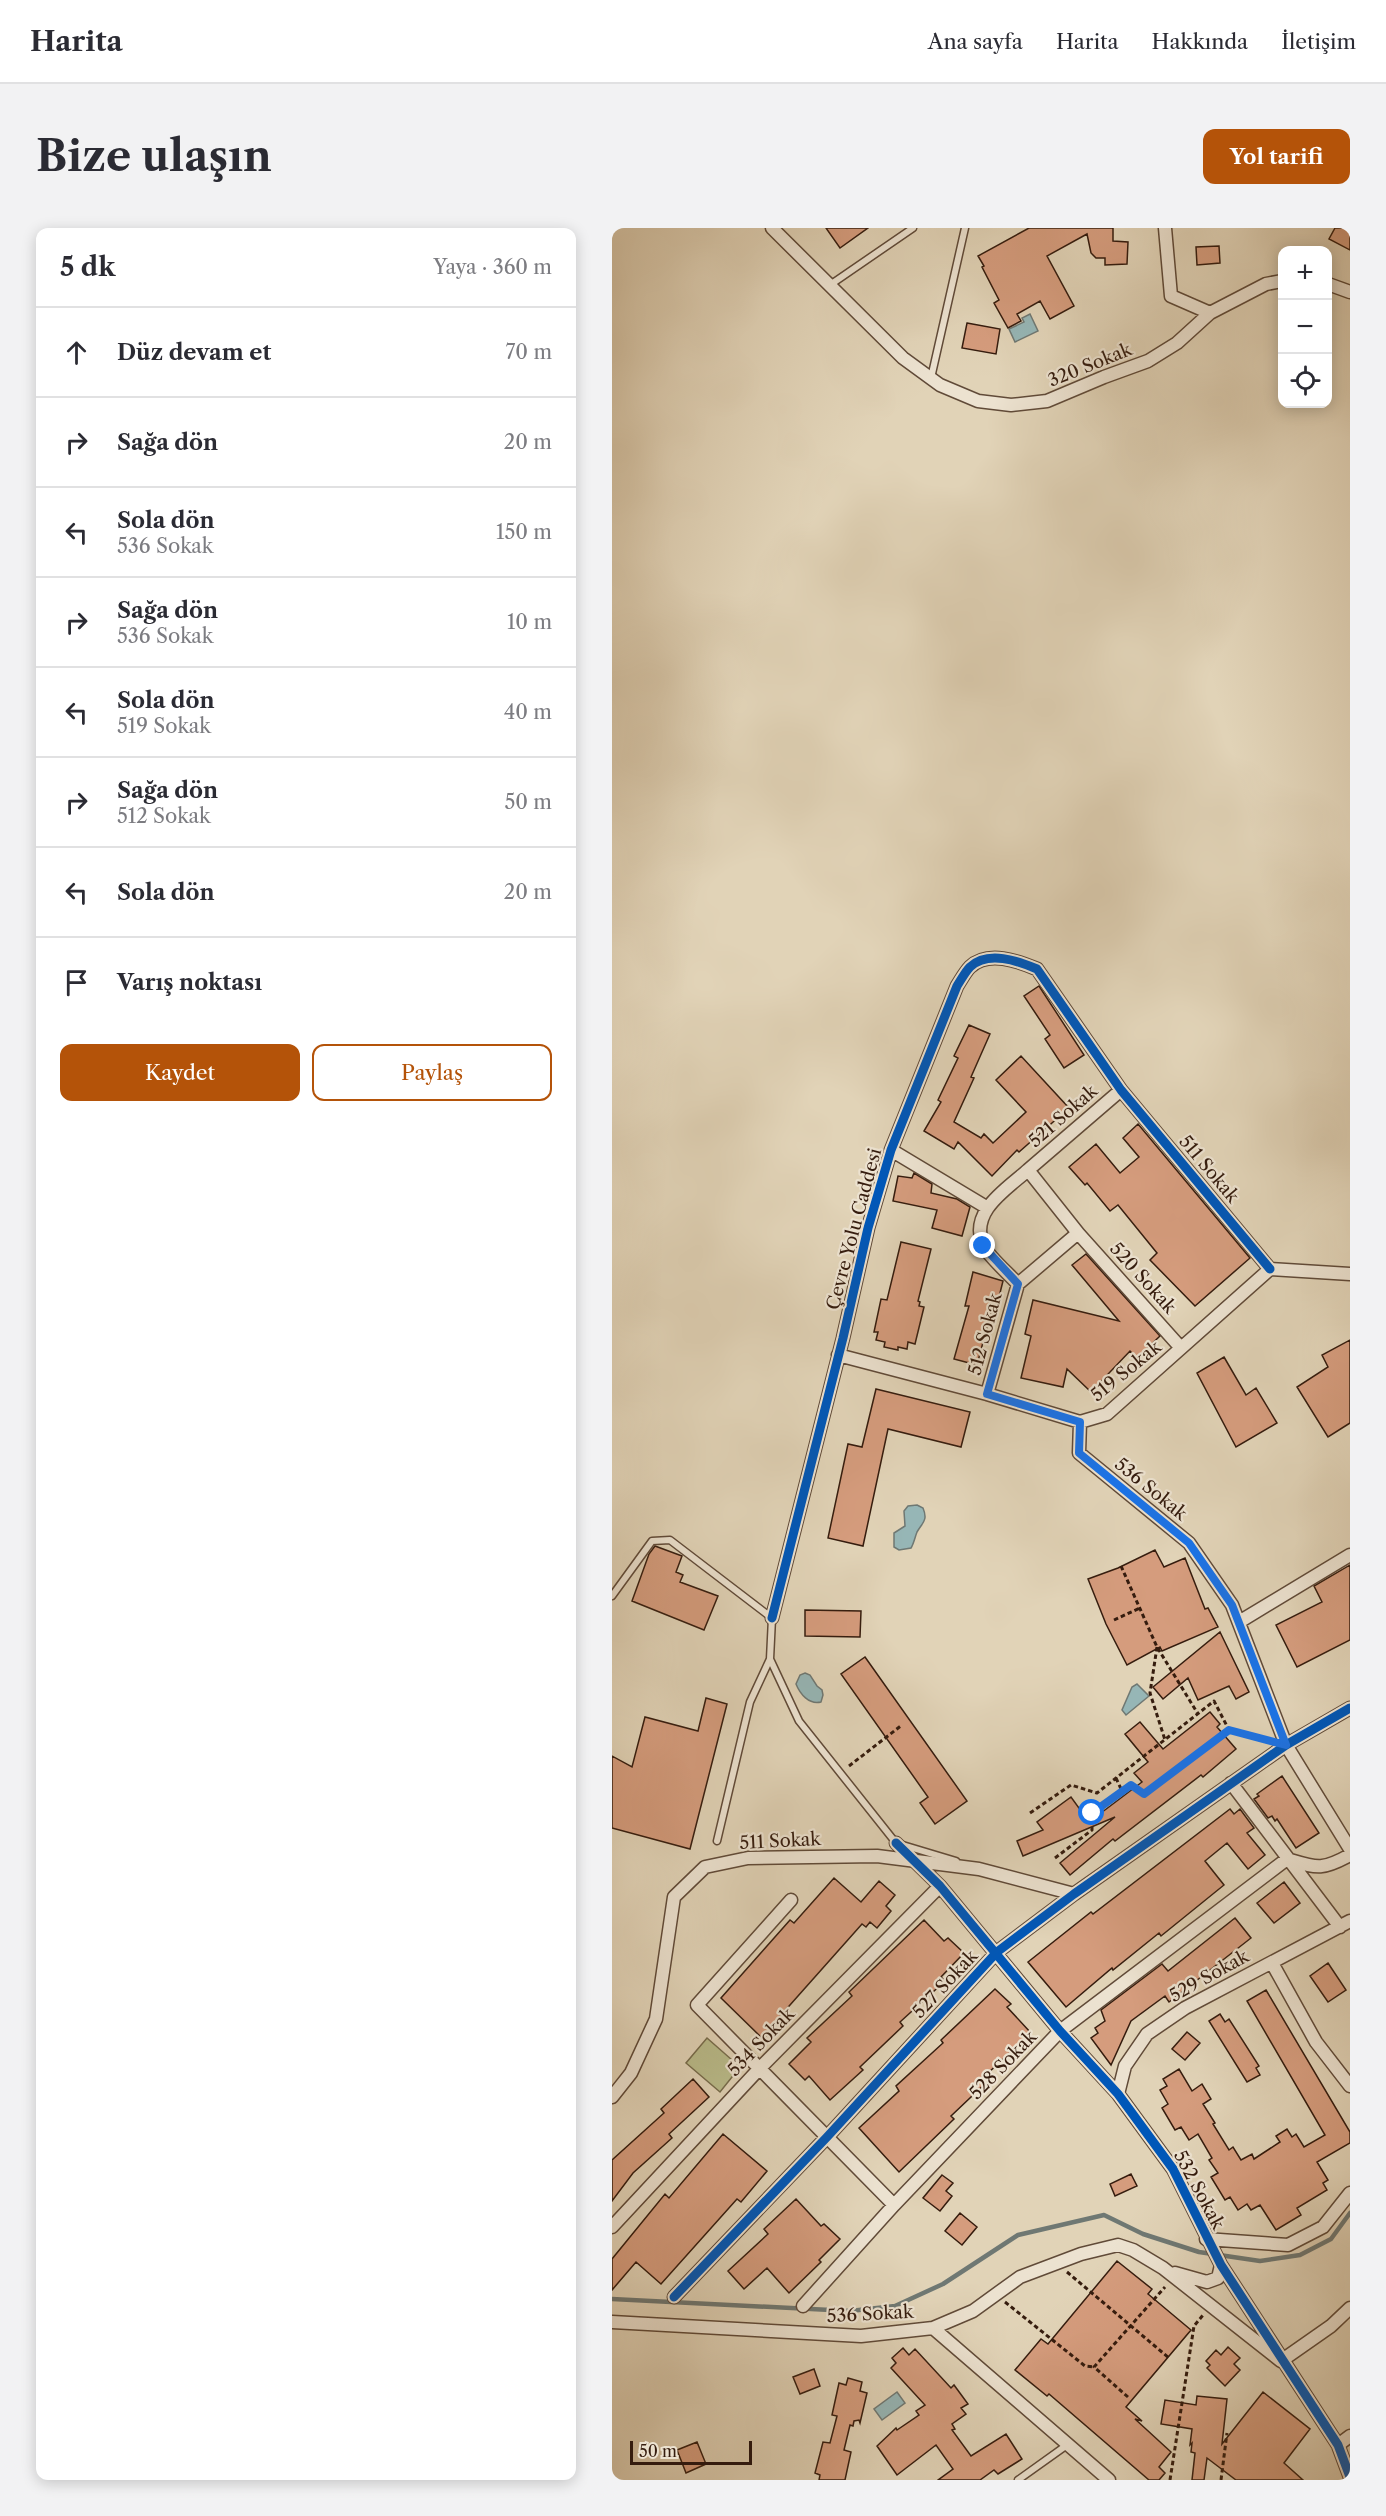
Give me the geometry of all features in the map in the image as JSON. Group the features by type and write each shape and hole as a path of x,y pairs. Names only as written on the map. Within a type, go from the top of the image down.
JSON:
{"street":[{"name":"320 Sokak","path":"772,228 903,358 931,379 978,401 1011,405 1047,401 1148,361 1177,343 1210,314 1266,284 1278,282"},
{"path":"1165,228 1171,296 1210,314"},
{"path":"1332,285 1350,292"},
{"name":"Çevre Yolu Caddesi","path":"772,1618 868,1228 891,1150 957,986 971,966 990,958 1014,960 1037,969 1121,1090"},
{"name":"521 Sokak","path":"986,1207 1121,1090"},
{"name":"511 Sokak","path":"1121,1090 1270,1269"},
{"path":"891,1150 986,1207 980,1225 983,1246 1018,1284 1078,1233"},
{"name":"520 Sokak","path":"1028,1170 1078,1233 1181,1348"},
{"path":"1270,1269 1350,1274"},
{"name":"519 Sokak","path":"838,1355 987,1394 1080,1422 1107,1414 1270,1269"},
{"name":"512 Sokak","path":"987,1394 1018,1284"},
{"name":"536 Sokak","path":"1080,1422 1079,1453 1189,1543 1232,1605 1286,1745 1350,1849"},
{"path":"1239,1622 1350,1555"},
{"name":"527 Sokak","path":"674,2297 826,2138 996,1952 1074,1894 1286,1745 1350,1708"},
{"path":"1231,1783 1287,1859 1345,1924"},
{"name":"532 Sokak","path":"896,1843 940,1886 1060,2031 1118,2094 1173,2169 1206,2239 1281,2361 1338,2445 1350,2477"},
{"name":"511 Sokak","path":"612,2097 631,2073 656,2019 674,1897 705,1867 748,1858 878,1856 979,1869 1074,1894"},
{"path":"1287,1859 1308,1865 1328,1867 1350,1856"},
{"name":"528 Sokak","path":"803,2306 894,2205 1060,2031 1287,1859"},
{"name":"534 Sokak","path":"612,2227 759,2069 940,1886"},
{"path":"791,1900 697,2005 894,2205"},
{"name":"529 Sokak","path":"1118,2094 1125,2066 1146,2034 1185,2008 1345,1924"},
{"path":"1272,1963 1316,2042 1350,2086"},
{"path":"1206,2239 1288,2245 1323,2227 1350,2193"},
{"path":"933,2328 973,2311 1020,2277 1081,2254 1118,2245 1133,2250 1163,2268 1281,2361 1331,2326 1350,2308"},
{"path":"1163,2268 1207,2282 1218,2278 1221,2265"},
{"name":"536 Sokak","path":"612,2322 861,2336 933,2328 1109,2480"},
{"path":"1338,2445 1350,2436"}],"lane":[{"path":"830,285 913,228"},
{"path":"931,379 965,228"},
{"path":"612,1596 652,1541 670,1540 772,1618 770,1659 750,1702 717,1841"},
{"path":"770,1659 799,1721 896,1843 979,1869"},
{"path":"1018,2480 1068,2444"}],"path":[{"path":"1121,1566 1157,1647 1198,1714"},
{"path":"1114,1620 1140,1608"},
{"path":"1157,1647 1150,1693 1165,1740"},
{"path":"1030,1814 1071,1785 1097,1793 1214,1701 1229,1730 1286,1745"},
{"path":"840,1773 902,1725"},
{"path":"1055,1858 1092,1830 1092,1813 1131,1785 1144,1794 1229,1730"},
{"path":"1116,1778 1122,1791"},
{"path":"1055,2264 1169,2358"},
{"path":"1094,2367 1173,2276"},
{"path":"994,2294 1084,2366 1094,2367 1128,2397"},
{"path":"1170,2480 1194,2326 1210,2305"},
{"path":"1221,2480 1227,2433"}],"green space":[{"path":"707,2038 740,2067 720,2092 686,2063"}],"water":[{"path":"1030,314 1038,331 1015,342 1009,329 1024,322 1022,318"},
{"path":"917,1505 923,1508 924,1521 911,1548 899,1550 894,1547 894,1533 905,1526 904,1511 908,1506"},
{"path":"805,1673 810,1675 822,1690 821,1702 809,1700 798,1688 796,1684 800,1675"},
{"path":"1137,1684 1149,1696 1126,1715 1122,1710 1132,1687"},
{"path":"897,2392 905,2403 882,2420 874,2409"}],"building":[{"path":"826,228 868,228 840,248"},
{"path":"1029,228 1113,228 1113,241 1128,242 1127,264 1105,265 1105,258 1096,258 1091,253 1087,234 1047,256 1074,306 1050,319 1040,301 1017,314 1021,321 1008,328 994,303 999,300 978,256"},
{"path":"1335,228 1350,228 1350,250 1329,239"},
{"path":"1219,246 1220,263 1197,265 1196,247"},
{"path":"967,323 1000,329 996,354 962,348"},
{"path":"1039,986 1084,1055 1064,1068 1045,1039 1050,1035 1024,996"},
{"path":"969,1025 990,1034 971,1077 974,1078 954,1122 981,1138 984,1134 993,1143 1026,1112 996,1080 1021,1056 1069,1108 1019,1152 1017,1150 992,1176 958,1142 954,1149 924,1131 941,1102 938,1100 958,1058 954,1056"},
{"path":"1138,1124 1250,1258 1195,1306 1150,1260 1157,1253 1118,1205 1110,1211 1087,1183 1085,1185 1069,1167 1096,1144 1120,1173 1139,1157 1123,1138"},
{"path":"914,1173 932,1184 931,1193 957,1199 970,1207 962,1236 932,1228 937,1210 893,1201 898,1176 912,1178"},
{"path":"901,1242 931,1249 918,1301 919,1306 924,1307 915,1344 908,1342 907,1349 898,1347 898,1350 884,1347 885,1342 876,1340 878,1332 874,1332 881,1299 887,1300"},
{"path":"1086,1254 1160,1336 1137,1358 1130,1351 1091,1392 1067,1369 1063,1387 1021,1378 1031,1336 1025,1334 1033,1300 1119,1321 1072,1265"},
{"path":"973,1272 1003,1281 995,1313 991,1312 977,1365 954,1359 969,1306 965,1306"},
{"path":"1350,1340 1350,1423 1328,1437 1297,1387 1328,1367 1322,1355"},
{"path":"1224,1357 1246,1395 1256,1388 1277,1423 1236,1447 1197,1373"},
{"path":"876,1389 970,1412 961,1447 888,1429 863,1546 828,1538 848,1444 862,1447"},
{"path":"655,1546 682,1556 676,1572 683,1575 680,1582 718,1596 704,1630 632,1601 649,1554"},
{"path":"1155,1550 1164,1567 1185,1558 1205,1609 1208,1608 1218,1627 1162,1651 1160,1647 1127,1665 1106,1624 1088,1579 1118,1568"},
{"path":"1350,1565 1350,1640 1297,1667 1276,1625 1322,1602 1314,1586"},
{"path":"805,1610 861,1611 860,1637 805,1636"},
{"path":"1220,1632 1249,1692 1236,1699 1229,1686 1198,1700 1188,1678 1163,1699 1153,1687"},
{"path":"865,1657 967,1801 935,1824 920,1803 928,1797 841,1674"},
{"path":"706,1698 727,1704 690,1849 612,1828 612,1756 632,1767 645,1717 698,1731"},
{"path":"1210,1712 1220,1724 1217,1727 1236,1749 1203,1777 1201,1775 1115,1841 1113,1839 1070,1875 1060,1863 1115,1817 1023,1856 1017,1841 1043,1830 1037,1822 1071,1797 1089,1822 1142,1782 1134,1773 1148,1762 1125,1734 1140,1722 1163,1749"},
{"path":"1282,1776 1319,1833 1296,1848 1277,1819 1275,1821 1272,1816 1268,1818 1254,1799 1259,1796 1257,1794"},
{"path":"1230,1809 1234,1814 1240,1809 1254,1828 1247,1833 1265,1855 1248,1869 1227,1843 1205,1861 1224,1885 1161,1936 1159,1933 1113,1970 1112,1968 1066,2007 1028,1962 1091,1912 1093,1914"},
{"path":"834,1878 861,1902 879,1881 895,1895 886,1906 891,1911 877,1928 870,1922 866,1927 862,1924 774,2023 776,2025 763,2039 721,1998 790,1920 794,1923"},
{"path":"1284,1882 1300,1903 1274,1923 1257,1903"},
{"path":"1235,1918 1251,1938 1169,2002 1165,1996 1131,2021 1111,2065 1091,2038 1098,2033 1095,2028 1105,2021 1101,2010 1162,1964 1168,1971"},
{"path":"924,1920 944,1941 948,1938 964,1953 941,1977 945,1981 900,2022 903,2026 860,2067 863,2070 830,2100 809,2076 805,2080 789,2064 811,2042 807,2038 852,1996 849,1992"},
{"path":"1328,1963 1346,1990 1328,2002 1310,1976"},
{"path":"995,1989 1011,2004 1007,2007 1031,2033 987,2074 991,2078 951,2116 954,2119 899,2172 859,2128 899,2091 896,2086 943,2043 941,2040"},
{"path":"1266,1990 1350,2132 1350,2143 1317,2162 1328,2180 1323,2183 1327,2190 1297,2208 1301,2215 1276,2230 1260,2205 1251,2210 1247,2204 1238,2210 1230,2197 1225,2200 1211,2177 1218,2173 1209,2160 1212,2158 1198,2134 1189,2140 1181,2127 1175,2130 1162,2108 1168,2104 1160,2090 1167,2086 1163,2079 1179,2069 1192,2091 1202,2084 1211,2099 1203,2104 1215,2123 1213,2124 1229,2150 1233,2147 1241,2160 1252,2154 1254,2159 1280,2142 1276,2136 1287,2129 1292,2137 1296,2134 1304,2147 1325,2135 1247,2001"},
{"path":"1220,2014 1225,2022 1229,2019 1259,2066 1256,2068 1260,2075 1247,2082 1209,2021"},
{"path":"1187,2032 1200,2043 1185,2060 1172,2049"},
{"path":"693,2079 709,2097 669,2134 672,2138 633,2173 612,2201 612,2160 664,2113 661,2109"},
{"path":"723,2134 767,2171 741,2202 737,2199 661,2284 636,2262 612,2290 612,2259 665,2194 669,2198"},
{"path":"1131,2174 1137,2186 1115,2196 1110,2184"},
{"path":"942,2175 953,2183 946,2191 952,2196 940,2211 923,2198"},
{"path":"796,2199 821,2226 824,2224 840,2239 819,2260 821,2262 789,2293 767,2268 744,2289 728,2271 768,2234 764,2229"},
{"path":"960,2213 977,2227 962,2245 945,2231"},
{"path":"1117,2261 1152,2289 1148,2294 1191,2330 1126,2407 1142,2421 1135,2419 1171,2452 1159,2467 1165,2473 1159,2480 1149,2480 1049,2394 1047,2396 1015,2370 1041,2339 1048,2344"},
{"path":"1228,2347 1240,2358 1234,2364 1240,2370 1225,2386 1207,2368 1210,2365 1206,2361 1216,2350 1221,2355"},
{"path":"903,2348 909,2355 915,2349 951,2388 954,2385 968,2404 961,2408 966,2414 952,2424 955,2429 952,2430 971,2456 1006,2434 1022,2459 998,2474 994,2470 980,2480 938,2480 953,2469 936,2445 897,2475 877,2446 896,2428 897,2430 919,2415 916,2411 925,2405 891,2368 896,2363 892,2358"},
{"path":"814,2369 820,2386 800,2394 793,2377"},
{"path":"848,2378 862,2382 860,2391 867,2393 860,2423 859,2420 854,2421 853,2426 850,2425 844,2450 851,2452 845,2480 819,2480 820,2475 815,2473 823,2442 830,2443 837,2416 832,2415 839,2383 846,2385"},
{"path":"1263,2392 1310,2429 1284,2463 1303,2480 1236,2480 1207,2458 1204,2480 1192,2480 1195,2453 1191,2452 1192,2443 1190,2445 1192,2429 1161,2424 1165,2400 1196,2405 1197,2396 1227,2399 1222,2444"},
{"path":"697,2442 706,2464 686,2473 677,2450"}],"waterway":[{"path":"612,2299 850,2311 895,2306 943,2284 1018,2235 1104,2215 1143,2234 1199,2252 1260,2261 1300,2255 1331,2239 1350,2213"}],"cycle path":[{"path":"772,1618 843,1338 868,1228 891,1150 957,986 968,969 977,962 985,959 1003,959 1037,969 1121,1090 1270,1269"},
{"path":"674,2297 827,2137 997,1952 1074,1894 1286,1745 1350,1708"},
{"path":"896,1843 940,1886 1060,2031 1118,2094 1173,2169 1221,2265 1338,2445 1350,2477"}],"route":[{"path":"983,1246 1018,1284 987,1394 1080,1422 1079,1453 1189,1543 1232,1605 1286,1745 1229,1730 1144,1794 1131,1785 1092,1813"}]}
